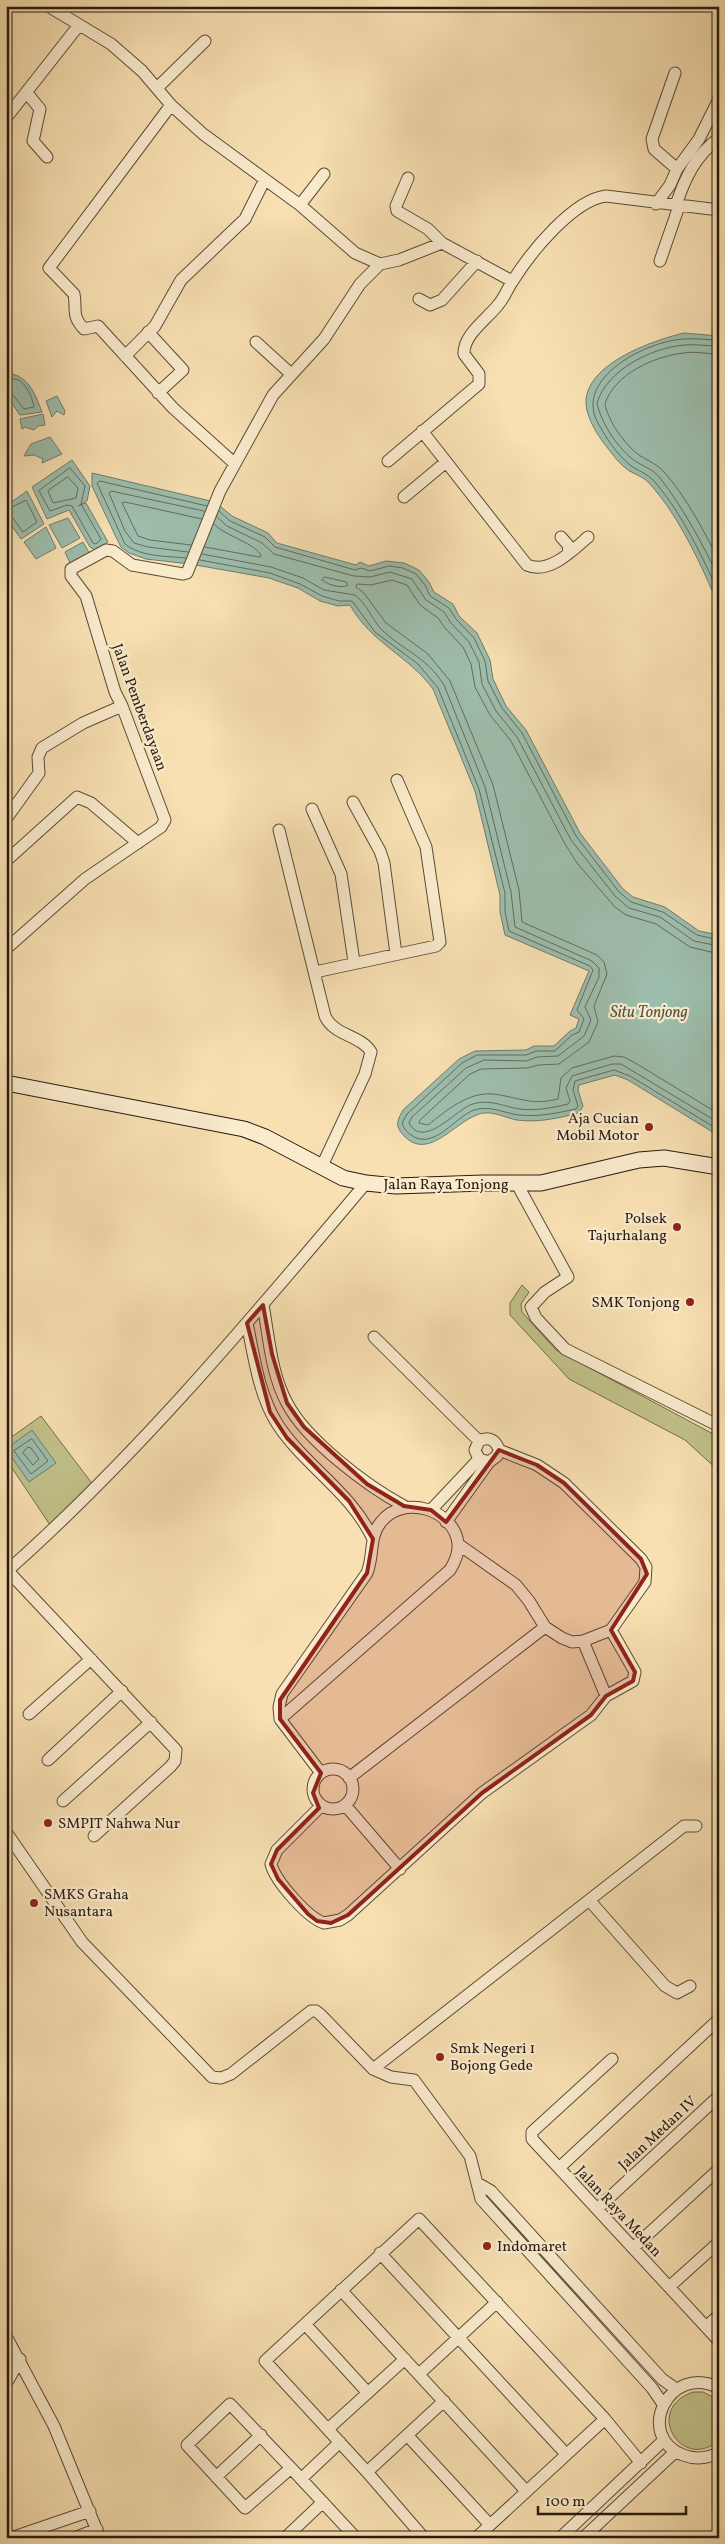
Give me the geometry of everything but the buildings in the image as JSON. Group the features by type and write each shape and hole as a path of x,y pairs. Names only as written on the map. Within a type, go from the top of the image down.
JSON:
{"main road":[{"name":"Jalan Raya Tonjong","path":"6,1083 244,1129 289,1149 321,1168 343,1178 366,1183 396,1186 541,1183 639,1160 664,1158 719,1167"}],"street":[{"path":"48,6 112,44 202,134 300,205 355,253 380,264 399,260 442,243"},
{"path":"6,118 79,25"},
{"path":"157,88 205,41"},
{"path":"675,73 652,139 654,149 677,169"},
{"path":"27,93 40,109 33,141 47,157"},
{"path":"656,204 670,185 677,169 698,140 719,99"},
{"path":"171,105 49,268 74,294 74,315 84,329 98,326 158,393 235,464"},
{"path":"660,261 691,167 708,146 719,138"},
{"path":"300,205 324,174"},
{"path":"408,178 396,206 397,211 428,229 442,243 512,281"},
{"path":"124,356 159,319 177,284 248,215 264,180"},
{"path":"388,462 479,384 479,374 464,354 465,343 504,298 512,281 541,242 582,205 591,200 606,196 656,204 719,210"},
{"path":"420,300 430,305 442,300 477,261"},
{"name":"Jalan Pemberdayaan","path":"6,949 85,880 161,827 165,820 115,692 86,596 70,572 106,550 113,551 132,565 184,574 190,564 216,500 273,395 324,339 360,284 380,264"},
{"path":"148,332 183,370 158,393"},
{"path":"256,342 291,374"},
{"path":"422,431 523,562 532,568 539,568 569,553 588,537"},
{"path":"404,497 446,462"},
{"path":"561,537 568,545 569,553"},
{"path":"6,819 39,773 38,756 42,748 83,723 122,706"},
{"path":"315,972 354,962 436,946 441,939 426,846 397,780"},
{"path":"6,861 77,797 91,803 138,843"},
{"path":"353,802 380,851 384,863 396,954"},
{"path":"312,809 341,874 354,962"},
{"path":"279,830 328,1023 336,1030 367,1047 371,1052 365,1074 321,1168"},
{"path":"94,1836 175,1760 176,1750 7,1572 90,1495 263,1306 366,1183"},
{"path":"517,1184 568,1277 536,1298 531,1307 536,1318 565,1349 718,1426"},
{"path":"263,1306 281,1389 295,1415 351,1472 382,1494 404,1506"},
{"path":"247,1323 270,1412 288,1438 349,1501 362,1518 373,1539"},
{"path":"374,1336 479,1441"},
{"path":"321,1773 280,1719 280,1700 286,1686 367,1573 373,1553 373,1539 381,1522 395,1510 404,1506 414,1506 431,1510 446,1522 458,1544 516,1585 529,1601 545,1628 562,1638 583,1641 611,1630 645,1582 646,1567 641,1559 564,1483 537,1465 499,1450 494,1441 484,1438 479,1441 475,1450 484,1461"},
{"path":"431,1510 484,1461 497,1456 499,1450"},
{"path":"446,1522 484,1461"},
{"path":"280,1719 444,1577 455,1561 458,1544"},
{"path":"349,1778 545,1628"},
{"path":"321,1806 278,1850 271,1864 278,1879 308,1914 316,1921 324,1923 340,1920 400,1869 482,1793 591,1715 606,1696 629,1684 635,1677 634,1672 611,1630"},
{"path":"583,1641 606,1696"},
{"path":"29,1714 91,1659"},
{"path":"48,1760 122,1691"},
{"path":"63,1802 150,1722"},
{"path":"336,1770 349,1778 352,1792 344,1805 337,1809 321,1806 316,1800 313,1786 321,1773 336,1770"},
{"path":"344,1805 400,1869"},
{"path":"373,2069 684,1826 696,1826"},
{"path":"6,1832 82,1942 212,2077 221,2078 231,2074 311,2011 316,2011 373,2069 391,2077 414,2080 470,2156 481,2199 652,2388 663,2404"},
{"path":"589,1900 664,1986 677,1993 690,1986"},
{"name":"Jalan Raya Medan","path":"717,2024 559,2168 719,2341"},
{"path":"559,2168 532,2139 532,2132 612,2059"},
{"name":"Jalan Medan IV","path":"597,2209 717,2100"},
{"path":"633,2248 719,2169"},
{"path":"477,2183 491,2191 662,2379 676,2389"},
{"path":"424,2538 368,2472 265,2361 419,2219 605,2419 641,2463"},
{"path":"669,2287 719,2242"},
{"path":"380,2253 566,2454"},
{"path":"341,2290 526,2491"},
{"path":"419,2374 497,2302"},
{"path":"706,2327 719,2315"},
{"path":"305,2324 368,2393"},
{"path":"6,2336 20,2359 54,2426 98,2533 74,2538"},
{"path":"6,2384 20,2359"},
{"path":"328,2429 404,2359"},
{"path":"718,2388 697,2382 676,2389 663,2404 659,2416 660,2429 664,2440 675,2452 693,2459 711,2457 719,2452"},
{"path":"368,2472 444,2401"},
{"path":"291,2468 248,2508 243,2507 187,2445 228,2405 232,2405 323,2502 353,2537"},
{"path":"476,2538 605,2419"},
{"path":"216,2477 261,2435"},
{"path":"407,2435 490,2525"},
{"path":"560,2538 664,2440"},
{"path":"301,2479 340,2442"},
{"path":"583,2538 675,2452"},
{"path":"285,2538 323,2502"},
{"path":"11,2538 90,2512"}],"highlighted area":[{"path":"263,1305 272,1354 287,1403 304,1427 367,1484 404,1506 431,1510 446,1522 499,1450 537,1465 564,1483 641,1559 647,1574 611,1630 635,1672 633,1681 606,1696 591,1715 482,1793 348,1915 331,1923 317,1921 308,1914 278,1879 271,1864 277,1850 319,1808 313,1793 321,1773 280,1719 280,1700 367,1573 373,1539 349,1501 287,1438 270,1412 247,1323"}],"green space":[{"path":"522,1285 529,1292 521,1304 522,1312 556,1350 717,1436 719,1471 685,1440 569,1379 510,1315 510,1303"},
{"path":"41,1416 94,1486 52,1528 6,1459 6,1441"},
{"path":"693,2392 703,2392 719,2400 719,2440 705,2448 693,2449 682,2444 673,2435 669,2424 670,2412 678,2401"}],"water":[{"path":"684,333 719,336 719,606 681,527 648,482 621,464 602,441 589,416 586,404 588,390 596,377 608,366 639,348"},
{"path":"13,374 19,376 28,384 35,394 42,412 20,415 6,395 6,377"},
{"path":"57,396 65,411 64,415 57,411 52,417 46,401"},
{"path":"43,414 45,425 38,426 34,430 25,427 22,429 20,419"},
{"path":"50,437 62,454 42,463 43,459 34,455 24,456 31,444"},
{"path":"72,460 90,486 87,501 78,506 86,503 108,542 95,550 90,547 69,510 47,519 32,487"},
{"name":"Situ Tonjong","path":"92,473 215,502 232,516 268,533 277,543 356,565 360,562 369,566 386,561 404,563 419,570 429,582 434,592 453,604 459,616 477,633 490,660 493,679 506,706 526,730 580,833 623,889 633,897 665,907 699,931 719,935 719,1136 628,1080 615,1075 579,1085 578,1090 583,1106 579,1113 533,1121 517,1120 497,1114 484,1113 473,1116 431,1143 421,1144 410,1141 400,1131 398,1123 403,1110 459,1059 475,1051 526,1050 534,1046 554,1046 576,1028 579,1019 570,1015 589,971 505,935 500,912 500,895 475,791 433,689 423,677 368,630 350,605 338,606 320,601 298,588 269,578 190,564 146,559 129,553 121,547 92,486"},
{"path":"27,491 44,524 21,539 6,518 6,506"},
{"path":"68,518 80,538 62,548 49,525"},
{"path":"46,527 56,548 36,559 24,542"},
{"path":"83,542 91,556 70,563 65,552"},
{"path":"32,1430 56,1463 29,1482 6,1449"}],"place":[{"name":"Aja Cucian Mobil Motor","path":"649,1127"},
{"name":"Polsek Tajurhalang","path":"677,1227"},
{"name":"SMK Tonjong","path":"690,1302"},
{"name":"SMPIT Nahwa Nur","path":"48,1823"},
{"name":"SMKS Graha Nusantara","path":"34,1903"},
{"name":"Smk Negeri 1 Bojong Gede","path":"440,2057"},
{"name":"Indomaret","path":"487,2246"}]}
